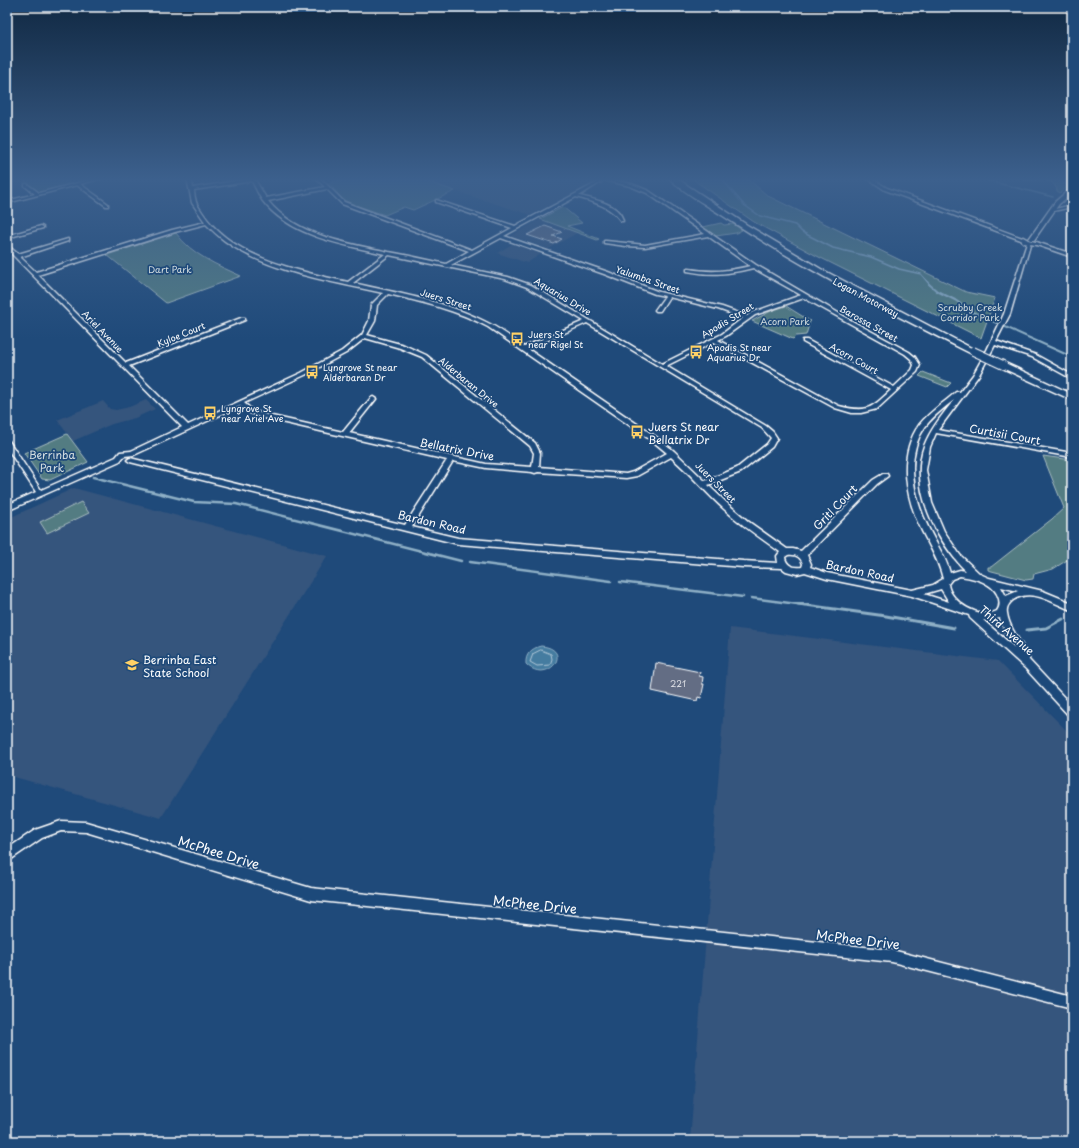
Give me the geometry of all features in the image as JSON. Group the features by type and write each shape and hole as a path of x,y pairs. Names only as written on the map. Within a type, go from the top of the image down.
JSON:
{"highway":[{"name":"Logan Motorway","path":"752,232 799,261 884,307 1004,361 1072,388"},
{"name":"Logan Motorway","path":"762,232 814,262 975,348"},
{"name":"Logan Motorway","path":"1004,361 1072,397"}],"main road":[{"path":"1023,239 1024,241 1032,241 1038,232"}],"street":[{"path":"7,237 25,232"},
{"path":"34,274 172,232"},
{"name":"Juers Street","path":"217,232 226,239 256,256 291,270 438,305 466,314 490,326 672,453 726,507 746,524 786,552"},
{"name":"Aquarius Drive","path":"312,232 347,244 523,283 764,427 773,435 774,438 770,445 743,467 703,484"},
{"path":"420,232 472,251"},
{"path":"447,266 509,232"},
{"name":"Barossa Street","path":"703,232 754,266 804,296 907,353 913,358 917,365 915,371 875,408 867,412 848,410 837,407 714,340"},
{"path":"1003,232 1023,239"},
{"path":"606,242 645,246 708,235"},
{"name":"Yalumba Street","path":"500,236 668,296 720,308 747,318"},
{"path":"17,256 64,238 70,243"},
{"path":"977,576 957,557 941,532 928,503 923,470 927,447 934,431 969,383 990,350 997,332 1007,314 1032,241 1072,256"},
{"name":"Ariel Avenue","path":"7,246 186,427"},
{"path":"348,284 389,253"},
{"path":"689,270 713,274 724,274 754,266"},
{"path":"131,457 186,427 240,403 344,352 364,336 372,321 374,305 386,293"},
{"path":"658,310 668,296"},
{"name":"Apodis Street","path":"662,366 729,332 747,318 767,308 804,296"},
{"name":"Kyloe Court","path":"125,366 243,319"},
{"path":"524,349 588,321"},
{"path":"997,332 1021,350 1072,377"},
{"name":"Alderbaran Drive","path":"364,336 397,344 424,356 533,445 537,453 535,471"},
{"name":"Acorn Court","path":"805,341 895,390"},
{"path":"993,342 1021,350"},
{"path":"990,350 1005,348 1021,350"},
{"path":"969,383 923,425 914,443 909,466 914,500 926,530 941,556 946,580 945,590 948,597 965,611 982,617 998,615 1008,599 1030,591"},
{"path":"344,435 374,399"},
{"name":"Bellatrix Drive","path":"240,403 250,411 261,416 486,466 535,471 626,476 634,474 672,453"},
{"name":"Curtisii Court","path":"934,431 1072,455"},
{"path":"7,443 40,493 7,508"},
{"path":"7,457 14,454"},
{"name":"Bardon Road","path":"40,493 100,466 118,459 121,462 131,457 458,541 743,564 784,565"},
{"path":"407,528 451,459"},
{"name":"Gritl Court","path":"802,556 875,482 885,476"},
{"path":"786,552 794,552 802,556 806,561 805,569 795,571 784,565 781,556 786,552"},
{"name":"Bardon Road","path":"805,569 827,576 912,592 965,611"},
{"path":"946,580 953,574 960,573 977,576 986,580 1056,599 1072,607"},
{"name":"Bardon Road","path":"912,592 935,588 946,580"},
{"path":"986,580 1000,592 1003,608"},
{"name":"Third Avenue","path":"1003,608 1007,626 1029,666"},
{"name":"Third Avenue","path":"965,611 988,628 1029,666 1072,713"},
{"name":"McPhee Drive","path":"7,856 39,834 61,826 86,827 311,894 892,956 1072,1002"}],"shaded area":[{"path":"519,232 574,232 577,233 549,249 511,236"},
{"path":"512,244 541,254 527,263 497,253"},
{"path":"146,400 155,409 135,418 112,424 73,441 57,420 103,401 110,409 116,410 129,407"},
{"name":"Berrinba East State School","path":"74,488 327,556 161,818 7,775 7,519"},
{"path":"730,628 998,661 1072,736 1072,1141 690,1141"}],"green space":[{"path":"574,232 581,232 599,239 597,240"},
{"path":"710,232 739,232 736,233 716,236"},
{"name":"Scrubby Creek Corridor Park","path":"772,232 841,232 966,292 995,298 981,338 815,255"},
{"name":"Dart Park","path":"176,233 182,241 206,259 241,276 166,303 107,255"},
{"name":"Acorn Park","path":"786,306 810,321 806,335 796,336 793,339 752,321 771,311"},
{"path":"923,372 951,383 947,387 919,376"},
{"name":"Berrinba Park","path":"67,434 88,462 50,480 42,479 24,453"},
{"path":"1043,456 1072,460 1072,557 1053,569 1034,574 1033,579 1026,580 988,570 988,567 991,567 1064,508"},
{"path":"81,502 89,513 47,533 40,522"}],"water":[{"path":"541,646 551,649 556,653 557,659 549,669 542,671 534,670 526,664 528,654 535,648"}],"building":[{"path":"534,232 561,232 562,232 553,236 562,239 554,244 527,235"},
{"path":"656,663 700,672 699,676 703,677 702,684 704,684 701,698 698,697 697,701 652,691"}],"waterway":[{"path":"802,232 833,248 871,257 899,269 921,274 930,285"},
{"path":"930,285 937,291 955,300 972,312 1072,357"},
{"path":"93,477 194,502 236,504 461,561"},
{"path":"470,562 611,581"},
{"path":"620,582 743,597"},
{"path":"751,598 805,605"},
{"path":"798,604 886,616 954,628"},
{"path":"1027,630 1046,628 1063,619"}],"place":[{"name":"Juers St near Rigel St","path":"517,339"},
{"name":"Apodis St near Aquarius Dr","path":"696,352"},
{"name":"Lyngrove St near Alderbaran Dr","path":"312,372"},
{"name":"Lyngrove St near Ariel Ave","path":"210,413"},
{"name":"Juers St near Bellatrix Dr","path":"637,432"},
{"name":"Berrinba East State School","path":"132,665"}]}
